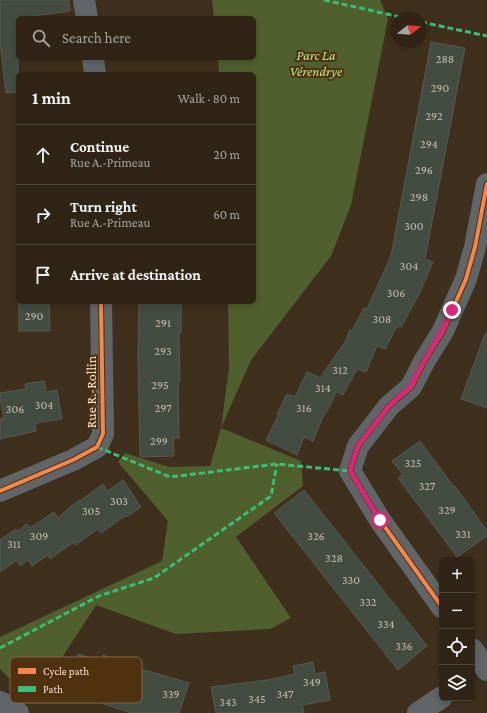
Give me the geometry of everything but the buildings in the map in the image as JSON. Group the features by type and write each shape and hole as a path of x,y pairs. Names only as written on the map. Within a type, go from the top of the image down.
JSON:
{"street":[{"path":"84,0 87,16"},
{"path":"93,60 95,72"},
{"path":"439,603 380,520 350,471 358,446 389,406 410,387 442,331 466,279 475,247 487,184"},
{"name":"Rue R.-Rollin","path":"0,491 73,460 97,447 103,434 101,304"},
{"path":"475,655 483,672"},
{"path":"418,713 439,700"},
{"path":"0,702 18,713"}],"green space":[{"name":"Parc La Vérendrye","path":"212,0 380,0 388,19 351,205 331,256 251,360 221,428 229,368 228,304 256,304 256,72 219,72 218,60 256,60 256,16 214,16"},
{"path":"221,428 301,461 303,486 236,537 291,618 270,629 176,634 96,605 62,657 10,657 10,679 0,669 0,637 162,561 168,521 118,462 125,453 169,467 210,466"}],"marked path":[{"path":"324,0 391,15"},
{"path":"427,23 487,36"},
{"path":"97,447 170,477 277,464 350,471"},
{"path":"0,648 99,596 154,578 271,496 277,464"}],"cycle path":[{"path":"439,603 380,520 350,471 358,446 389,406 411,387 425,360 443,331 466,279 475,247 487,184"},
{"path":"0,491 73,460 97,447 103,434 101,304"}],"route":[{"path":"380,520 350,471 358,446 389,406 410,387 442,331 452,310"}]}
